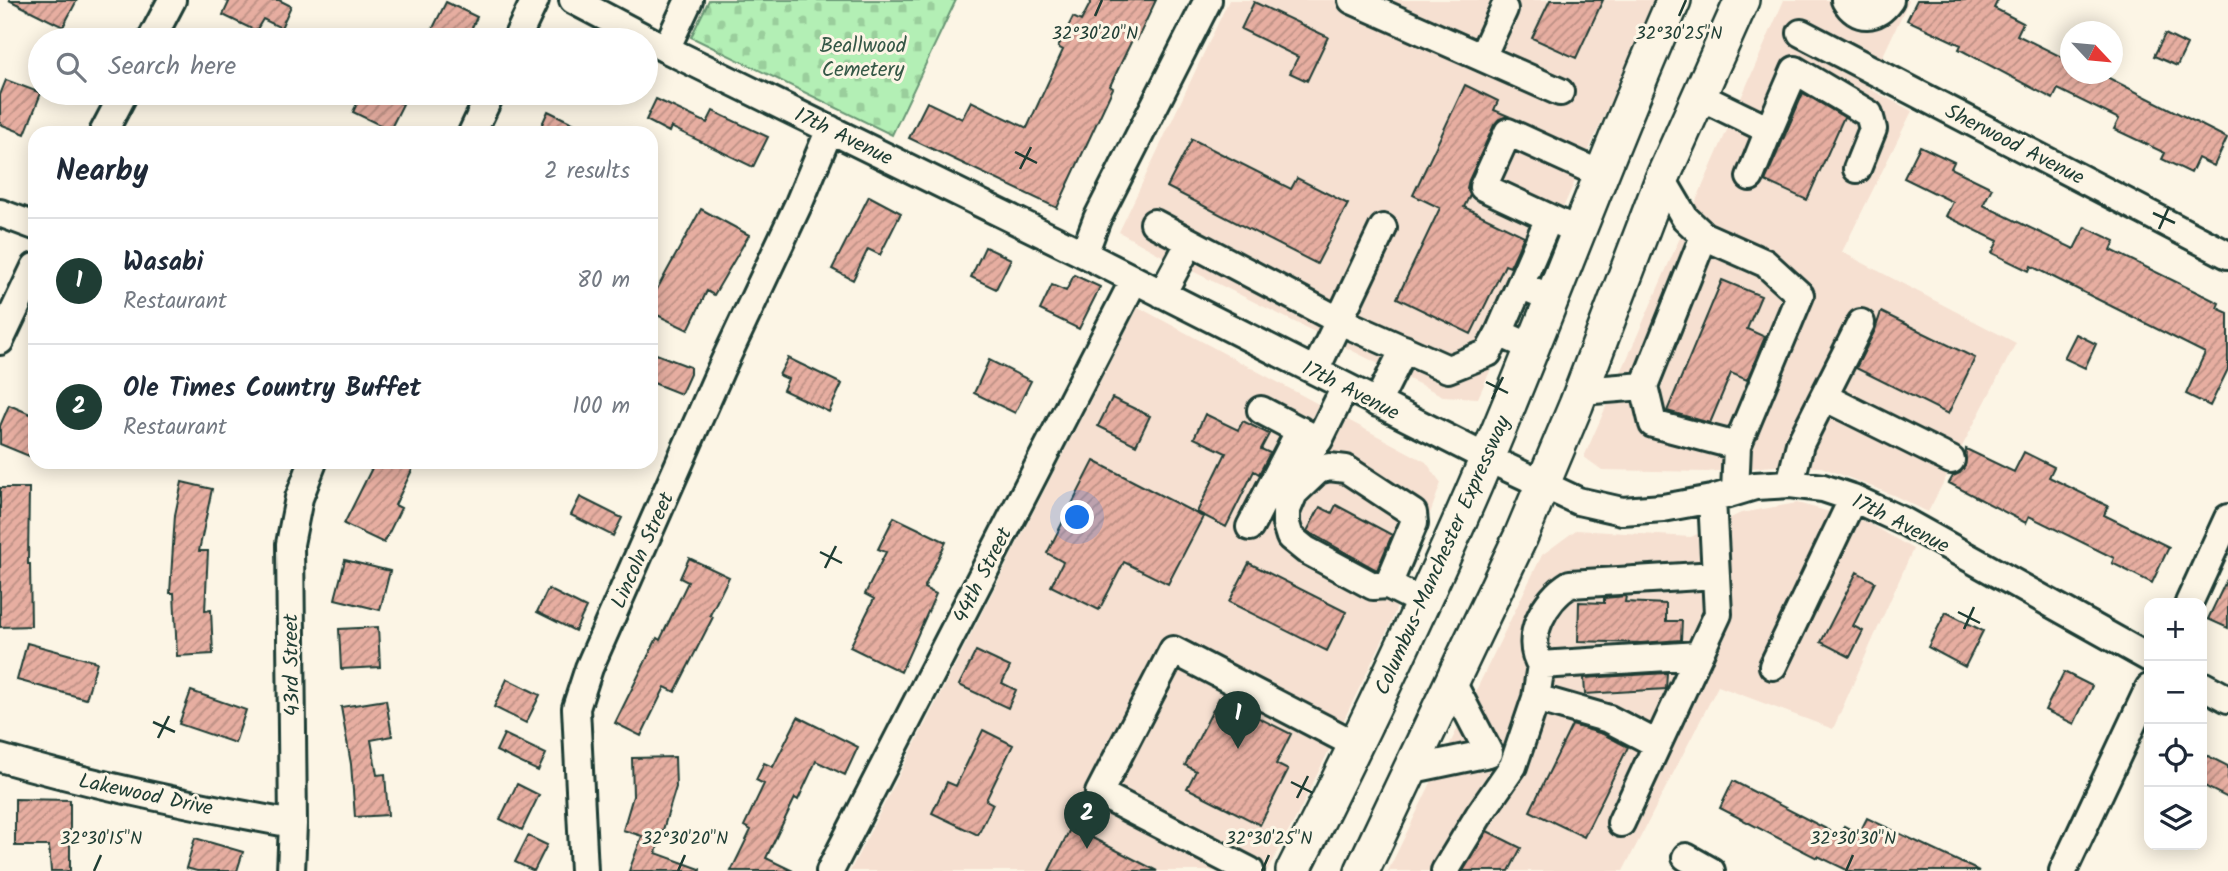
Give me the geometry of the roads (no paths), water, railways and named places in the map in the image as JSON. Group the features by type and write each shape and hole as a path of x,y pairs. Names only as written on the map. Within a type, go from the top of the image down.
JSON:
{"main road":[{"name":"Columbus-Manchester Expressway","path":"1293,871 1356,745 1487,458 1551,298 1563,225 1600,174 1674,0"},
{"path":"1362,871 1413,769 1543,486 1662,179 1742,0"}],"street":[{"path":"158,28 173,0"},
{"path":"522,28 536,0"},
{"name":"17th Avenue","path":"573,0 627,28"},
{"path":"666,48 689,0"},
{"path":"1084,254 1097,219 1208,0"},
{"path":"1352,0 1560,92"},
{"path":"1845,0 1857,14 1866,16 1875,14 1890,0"},
{"path":"1482,57 1502,8"},
{"name":"Sherwood Avenue","path":"1801,33 2228,255"},
{"name":"17th Avenue","path":"658,44 1084,254 1543,486 1578,501 1622,511 1663,508 1755,486 1790,484 1823,488 1853,498 1905,522 2144,655"},
{"path":"1749,177 1795,70 1869,114 1873,129 1857,169"},
{"path":"1699,96 1769,130"},
{"path":"107,126 118,105"},
{"path":"475,126 485,105"},
{"name":"Lincoln Street","path":"584,871 576,708 589,668 830,129"},
{"path":"1154,223 1340,321 1448,369 1488,353 1520,285 1563,225 1483,187 1508,132 1600,174"},
{"path":"1621,823 1718,614 1716,575 1723,495 1737,446 1800,295 1765,263 1704,236 1685,218 1662,179"},
{"path":"0,213 28,223"},
{"path":"1315,371 1383,228"},
{"path":"1704,236 1644,386 1653,424 1737,446"},
{"path":"1162,294 1190,243"},
{"name":"44th Street","path":"830,871 1133,280"},
{"path":"0,341 28,282"},
{"path":"1520,285 1551,298"},
{"path":"1790,484 1800,444 1861,323"},
{"path":"1499,333 1531,347"},
{"path":"1377,403 1404,349"},
{"path":"1581,391 1644,386"},
{"path":"1250,527 1309,435 1345,387"},
{"path":"1824,397 1951,460"},
{"path":"1261,410 1309,435 1343,457 1346,469"},
{"path":"1309,435 1309,452 1299,472 1286,512 1290,537 1306,550 1373,586 1388,585 1422,602"},
{"path":"1294,493 1318,470 1329,467 1346,469 1413,513 1414,523 1388,585"},
{"name":"43rd Street","path":"291,871 293,824 290,544 299,498 310,469"},
{"path":"1773,666 1853,498"},
{"path":"2191,598 2228,518"},
{"path":"1445,871 1513,766 1536,698 1541,666 1533,648 1535,634 1542,613 1557,591 1570,584 1716,575"},
{"path":"1250,871 1099,793 1173,650 1356,745"},
{"path":"1541,666 1699,655"},
{"path":"1452,684 1489,753 1513,766"},
{"path":"2207,688 2228,699"},
{"path":"1536,698 1609,719 1657,744"},
{"path":"2063,871 2144,699"},
{"path":"1413,769 1489,753"},
{"name":"Lakewood Drive","path":"0,758 61,776 161,799 293,824"},
{"path":"1686,857 1711,871"}],"place":[{"name":"Wasabi","path":"1238,749"},
{"name":"Ole Times Country Buffet","path":"1087,849"}],"park label":[{"name":"Beallwood Cemetery","path":"863,57"}]}
